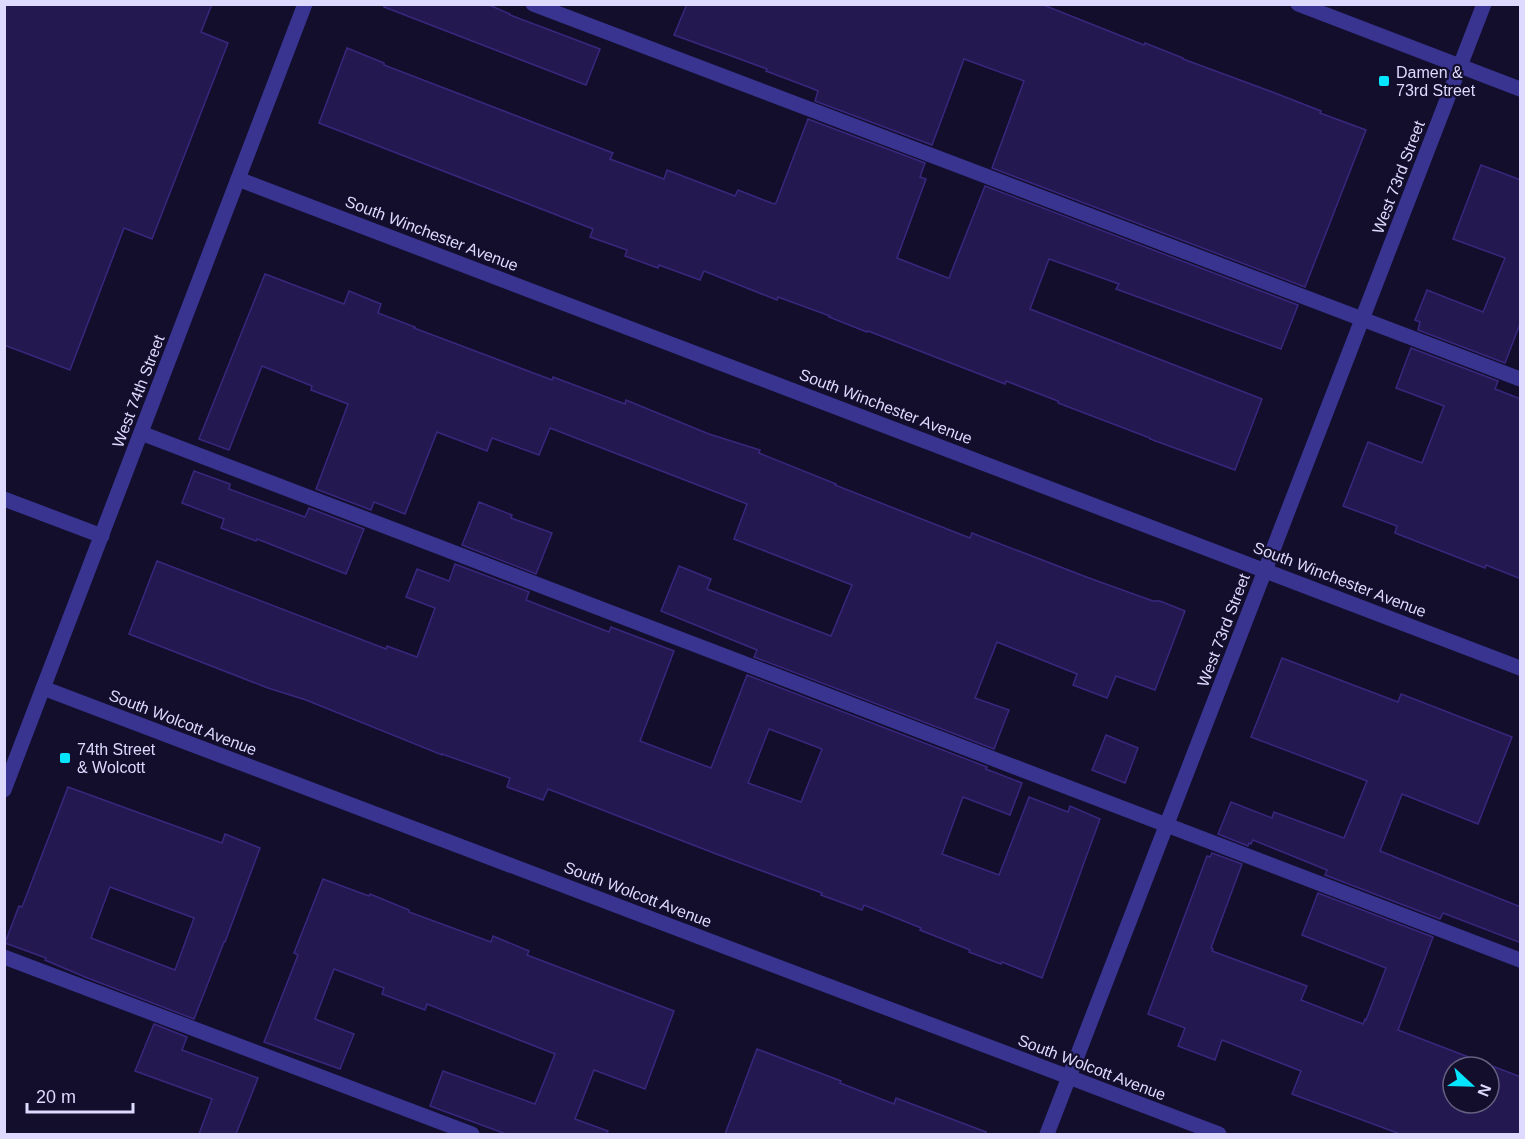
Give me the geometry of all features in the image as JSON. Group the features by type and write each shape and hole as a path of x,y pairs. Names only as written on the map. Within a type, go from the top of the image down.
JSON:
{"street":[{"name":"West 74th Street","path":"4,790 305,4"},
{"path":"532,4 1521,379"},
{"path":"1298,4 1521,89"},
{"name":"West 73rd Street","path":"1047,1134 1484,4"},
{"name":"South Winchester Avenue","path":"238,179 1521,668"},
{"path":"141,433 1521,960"},
{"path":"4,499 102,536"},
{"name":"South Wolcott Avenue","path":"43,688 1219,1134"},
{"path":"4,957 472,1134"}],"building":[{"path":"4,4 212,4 201,32 228,43 152,239 124,228 70,370 4,345"},
{"path":"384,4 487,4 600,49 586,85 384,7"},
{"path":"687,4 1041,4 1366,130 1305,287 992,168 1024,81 964,59 932,145 815,101 818,91 766,71 767,69 674,35"},
{"path":"347,48 384,63 384,65 613,153 610,159 664,179 667,170 735,196 738,190 774,204 808,119 925,163 920,177 926,179 897,258 948,278 985,186 1298,305 1281,349 1116,289 1119,284 1049,259 1030,309 1262,399 1235,470 1150,439 1006,381 1005,384 830,316 778,297 777,300 704,271 700,280 625,256 627,250 590,237 593,229 319,123"},
{"path":"1481,165 1521,180 1521,321 1505,363 1418,330 1420,322 1415,320 1427,290 1483,312 1505,258 1453,239"},
{"path":"265,274 344,304 349,291 381,304 378,313 414,328 552,380 553,377 625,404 626,400 709,434 760,450 759,453 835,485 970,538 972,533 1089,578 1185,611 1155,690 1116,676 1107,698 1073,685 1077,674 997,642 975,698 1009,710 994,749 754,657 757,650 661,611 679,566 711,579 707,589 831,636 852,585 734,539 747,504 550,428 539,455 492,438 487,451 437,432 405,514 374,502 371,510 316,489 348,404 311,390 312,386 262,366 229,450 199,439"},
{"path":"1411,348 1498,381 1495,389 1521,399 1521,579 1486,565 1485,568 1395,533 1397,526 1343,506 1368,442 1422,463 1444,406 1396,388"},
{"path":"194,471 230,484 229,489 305,517 309,508 364,529 346,574 257,539 256,541 221,528 224,519 182,503"},
{"path":"479,502 512,515 511,518 552,533 536,574 462,545"},
{"path":"157,561 386,649 387,646 417,657 435,608 406,597 417,569 449,581 455,564 529,592 526,600 609,632 611,627 674,651 640,741 711,768 747,675 987,767 986,769 1022,783 1010,815 963,797 942,854 999,875 1029,797 1068,812 1070,806 1100,819 1042,978 969,952 970,950 920,930 921,928 864,905 862,910 821,895 822,893 548,789 543,800 507,787 510,778 442,755 306,700 268,688 129,634","holes":["769,729 822,749 801,802 748,783"]},
{"path":"1282,658 1398,702 1401,694 1512,737 1478,824 1402,794 1380,851 1521,907 1521,943 1443,913 1440,919 1325,875 1327,870 1253,840 1248,846 1218,834 1231,802 1272,818 1274,812 1344,838 1367,781 1251,737"},
{"path":"1106,735 1138,748 1125,783 1092,770"},
{"path":"68,787 222,843 225,834 260,848 194,1019 5,943 19,906 22,907","holes":["110,887 194,918 175,970 91,938"]},
{"path":"1212,853 1242,864 1211,948 1212,951 1307,986 1301,1000 1363,1024 1386,968 1302,935 1318,893 1433,937 1398,1030 1463,1055 1441,1055 1441,1115 1501,1115 1501,1069 1521,1077 1521,1134 1400,1134 1292,1094 1301,1071 1222,1040 1215,1060 1178,1046 1185,1028 1148,1014 1207,856 1210,857"},
{"path":"323,879 369,896 370,894 409,910 409,912 491,942 493,936 529,951 527,955 674,1011 645,1089 594,1070 575,1119 608,1131 607,1134 506,1134 430,1106 443,1071 535,1104 555,1054 427,1004 425,1010 382,994 384,988 334,969 315,1019 354,1034 340,1069 264,1042 298,955 294,953"},
{"path":"154,1024 187,1037 182,1050 258,1078 236,1134 199,1134 212,1099 135,1071"},
{"path":"757,1049 894,1104 896,1098 986,1132 985,1134 725,1134"}],"place":[{"name":"Damen & 73rd Street","path":"1384,81"},
{"name":"74th Street & Wolcott","path":"65,758"}]}
